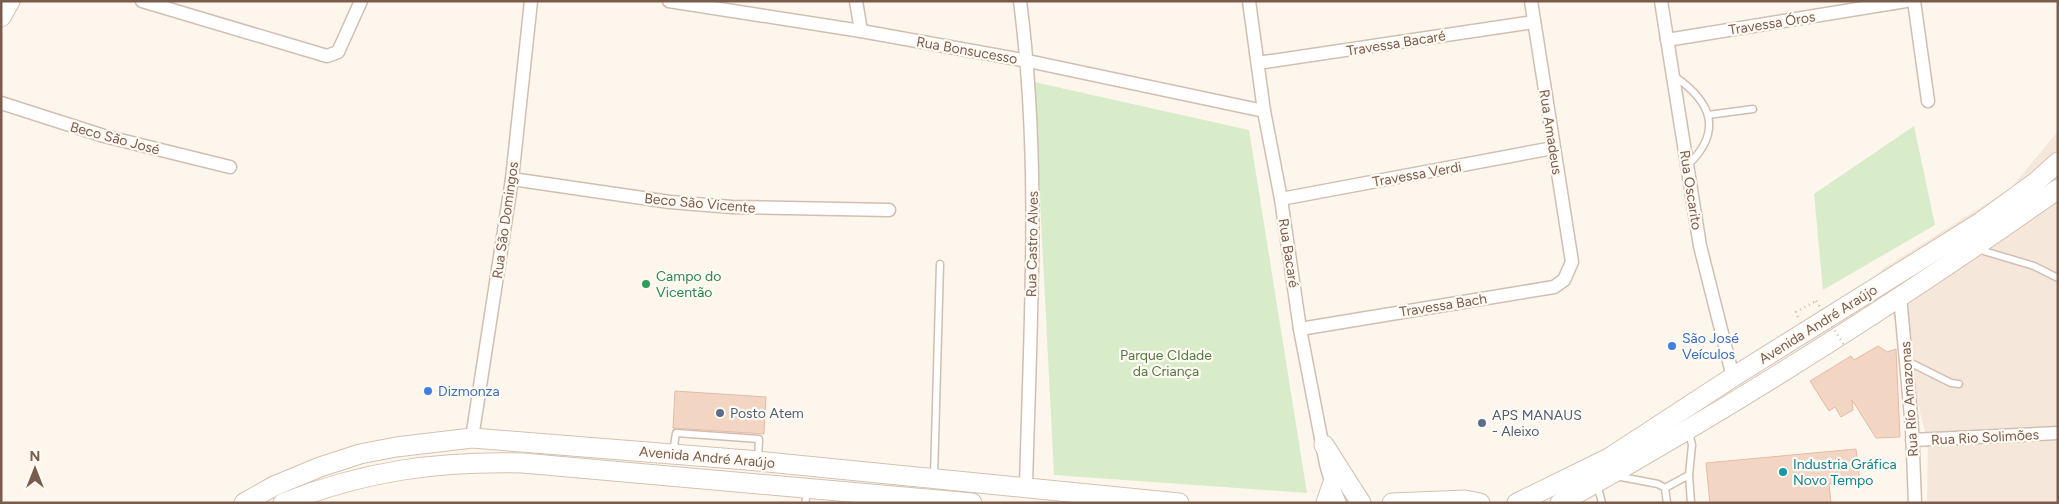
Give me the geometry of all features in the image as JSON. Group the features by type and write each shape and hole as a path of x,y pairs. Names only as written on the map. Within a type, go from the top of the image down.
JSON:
{"main road":[{"path":"1,17 10,1"},
{"name":"Avenida André Araújo","path":"1517,503 1609,458 1733,377 1981,222 2036,182 2058,162"},
{"name":"Avenida André Araújo","path":"1560,503 1688,428 1900,296 2058,190"},
{"name":"Avenida André Araújo","path":"244,503 274,486 320,466 360,454 396,447 472,438 758,461 1179,503"},
{"path":"1324,445 1361,503"},
{"name":"Avenida André Araújo","path":"283,503 324,487 368,475 469,462 523,463 807,495 972,503"},
{"path":"1392,503 1464,500 1480,503"}],"street":[{"path":"142,1 326,56 338,52 361,1"},
{"name":"Rua São Domingos","path":"472,438 512,179 531,1"},
{"name":"Rua Bonsucesso","path":"669,1 714,5 1028,61 1264,111"},
{"path":"856,1 861,31"},
{"name":"Rua Castro Alves","path":"1020,1 1028,61 1034,175 1026,487"},
{"name":"Rua Bacaré","path":"1249,1 1264,111 1281,199 1300,329 1324,445 1329,494 1340,503"},
{"name":"Rua Amadeus","path":"1531,1 1572,262"},
{"name":"Rua Oscarito","path":"1661,1 1700,246 1733,377"},
{"name":"Travessa Óros","path":"1667,40 1906,1"},
{"path":"1914,1 1928,101"},
{"name":"Travessa Bacaré","path":"1258,64 1534,22"},
{"name":"Beco São José","path":"1,103 104,136 230,167"},
{"name":"Travessa Verdi","path":"1281,199 1553,148"},
{"name":"Beco São Vicente","path":"512,179 670,202 732,207 889,210"},
{"name":"Travessa Bach","path":"1300,329 1554,287 1564,280 1572,262"},
{"name":"Rua Río Amazonas","path":"1900,296 1912,440 1915,503"},
{"name":"Rua Rio Solimões","path":"1912,440 2058,433"}],"lane":[{"path":"1672,75 1695,93 1705,107 1710,125 1708,140 1700,153 1687,166"},
{"path":"1708,115 1753,109"},
{"path":"1974,247 2034,266 2058,278"},
{"path":"934,478 940,264"},
{"path":"1906,361 1951,383 1959,384"},
{"path":"1688,428 1692,446 1689,475 1691,503"},
{"path":"1665,488 1689,475"},
{"path":"1602,503 1603,479 1658,484 1665,488"},
{"path":"1665,488 1667,503"}],"path":[{"path":"1796,312 1816,301 1844,345"}],"shaded area":[{"path":"2058,131 2058,503 1927,503 1928,442 1881,270 2011,188"}],"green space":[{"name":"Parque CIdade da Criança","path":"1034,82 1249,130 1307,493 1054,475"},
{"path":"1914,126 1935,225 1823,290 1814,194"}],"building":[{"name":"Industria Gráfica Novo Tempo","path":"1878,346 1887,352 1896,349 1900,437 1876,438 1852,400 1853,410 1841,417 1835,407 1829,411 1810,381 1851,356 1854,360"},
{"name":"Posto Atem","path":"675,391 766,397 764,434 673,428"},
{"name":"Industria Gráfica Novo Tempo","path":"1856,449 1860,481 1829,484 1831,503 1710,503 1706,463"}],"place":[{"name":"Campo do Vicentão","path":"646,284"},
{"name":"São José Veículos","path":"1672,346"},
{"name":"Dizmonza","path":"428,391"},
{"name":"Posto Atem","path":"720,413"},
{"name":"APS MANAUS - Aleixo","path":"1482,423"},
{"name":"Industria Gráfica Novo Tempo","path":"1783,472"}]}
